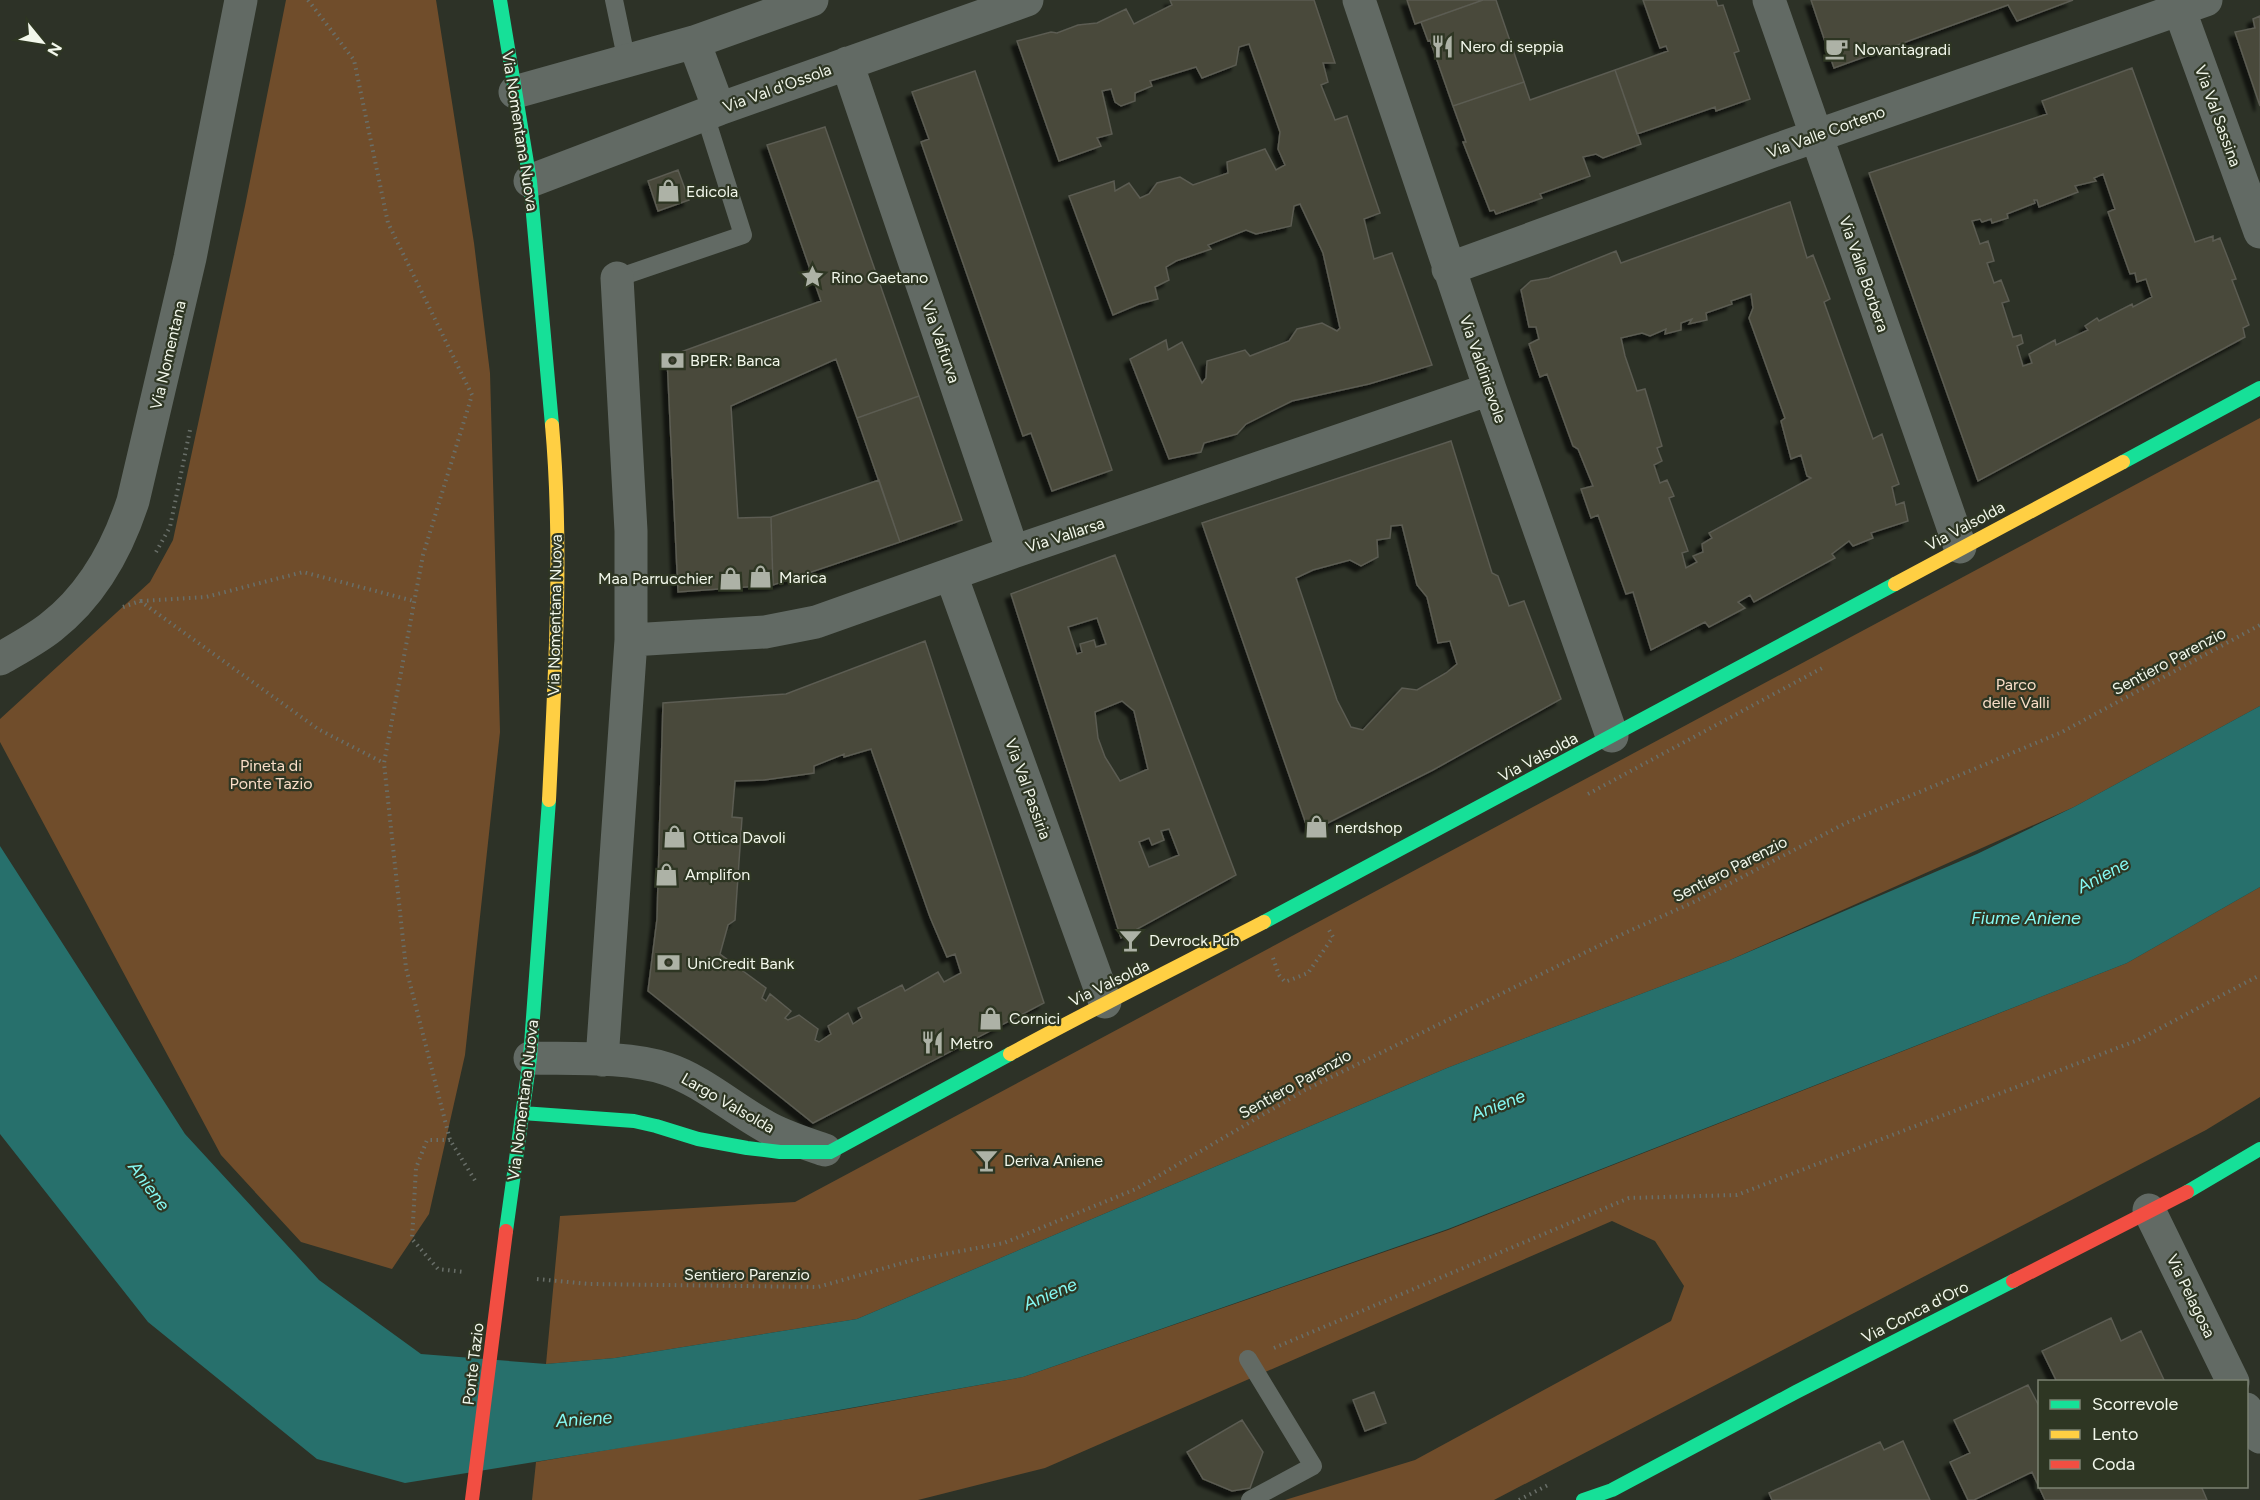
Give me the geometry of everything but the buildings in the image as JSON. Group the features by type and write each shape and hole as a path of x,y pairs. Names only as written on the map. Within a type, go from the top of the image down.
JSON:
{"street":[{"name":"Via Nomentana","path":"0,659 49,629 77,604 106,564 124,527 174,331 241,0"},
{"name":"Via Nomentana Nuova","path":"500,0 530,181 540,276 552,421 557,561 556,640 547,837 530,1058 506,1231"},
{"path":"515,92 694,42 812,0"},
{"name":"Via Val d'Ossola","path":"530,181 712,112 1027,0"},
{"name":"Via Valdinievole","path":"1359,0 1448,269 1612,736"},
{"name":"Via Valle Borbera","path":"1769,0 1960,547"},
{"name":"Via Valle Corteno","path":"1448,269 2187,3"},
{"name":"Via Val Sassina","path":"2187,3 2260,232"},
{"path":"694,42 712,112"},
{"name":"Via Valfurva","path":"847,63 1013,552"},
{"path":"602,1060 631,640 631,531 617,278"},
{"name":"Via Valsolda","path":"830,1152 1105,1002 1153,980 1312,897 1960,547 2260,388"},
{"name":"Via Vallarsa","path":"631,640 700,637 792,628 816,622 1490,389"},
{"name":"Via Val Passiria","path":"951,575 1105,1002"},
{"name":"Largo Valsolda","path":"530,1058 602,1060 668,1069 773,1130 830,1152"},
{"name":"Largo Valsolda","path":"522,1113 594,1116 651,1125 698,1139 756,1150 796,1154 830,1152"},
{"name":"Via Conca d'Oro","path":"1583,1500 1612,1490 1796,1392 2198,1186 2260,1149"},
{"name":"Via Pelagosa","path":"2149,1210 2232,1380"},
{"name":"Ponte Tazio","path":"472,1500 506,1231"},
{"path":"2248,1411 2260,1437"},
{"path":"1599,1500 1612,1490"}],"lane":[{"path":"614,0 627,62"},
{"path":"617,278 743,234 712,112"},
{"path":"1248,1359 1313,1466 1250,1500"}],"path":[{"path":"308,0 354,60 388,223 472,395 423,555 384,763 406,968 450,1140 506,1231"},
{"path":"117,608 140,601 206,597 303,572 414,601"},
{"path":"140,601 318,729 384,763"},
{"name":"Sentiero Parenzio","path":"532,1279 589,1284 818,1287 913,1260 1004,1243 1136,1189 1305,1089 1614,938 1696,901 1846,823 2062,732 2260,625"},
{"path":"1273,957 1278,975 1285,982 1308,972 1333,937 1329,930 1321,934"},
{"path":"1248,1359 1629,1198 1737,1195 2138,1040 2260,975"},
{"path":"450,1140 427,1140 423,1149 416,1168 412,1239 438,1269 475,1273"}],"green space":[{"name":"Pineta di Ponte Tazio","path":"286,0 436,0 474,243 490,373 500,732 465,1055 429,1214 392,1269 301,1242 221,1155 0,742 0,719 150,582 173,540 245,206"},
{"name":"Parco delle Valli","path":"2260,418 2260,706 2074,807 1730,960 1447,1068 857,1319 615,1358 546,1364 560,1216 795,1202"},
{"path":"2260,887 2260,1097 2206,1130 1494,1500 1285,1500 1415,1460 1671,1321 1684,1286 1655,1241 1612,1221 1045,1468 918,1500 532,1500 536,1462 1023,1377 1448,1230 2127,963"}],"water":[{"name":"Fiume Aniene","path":"2260,706 2260,887 2127,963 1448,1229 1023,1377 676,1439 405,1483 317,1459 148,1322 0,1134 0,846 185,1134 319,1280 421,1354 546,1364 615,1358 857,1319 1447,1068 1730,960 1977,854 2074,807"}],"traffic: fast":[{"path":"500,0 530,181 552,425"},
{"path":"2123,462 2260,388"},
{"path":"1264,922 1895,584"},
{"path":"506,1231 530,1058 549,800"},
{"path":"522,1113 634,1121 698,1139 747,1148 780,1152 830,1152 1010,1054"},
{"path":"2187,1192 2260,1149"},
{"path":"1583,1500 1612,1490 1796,1392 2013,1281"}],"traffic: slow":[{"path":"549,800 557,566 552,425"},
{"path":"1895,584 2123,462"},
{"path":"1010,1054 1264,922"}],"traffic: jam":[{"path":"2013,1281 2187,1192"},
{"path":"472,1500 506,1231"}],"place":[{"name":"Nero di seppia","path":"1442,46"},
{"name":"Novantagradi","path":"1836,49"},
{"name":"Edicola","path":"668,191"},
{"name":"Rino Gaetano","path":"813,277"},
{"name":"BPER: Banca","path":"672,360"},
{"name":"Marica","path":"761,577"},
{"name":"Maa Parrucchier","path":"731,578"},
{"name":"nerdshop","path":"1317,827"},
{"name":"Ottica Davoli","path":"675,837"},
{"name":"Amplifon","path":"667,874"},
{"name":"Devrock Pub","path":"1131,940"},
{"name":"UniCredit Bank","path":"669,963"},
{"name":"Cornici","path":"991,1018"},
{"name":"Metro","path":"932,1043"},
{"name":"Deriva Aniene","path":"986,1160"}],"water label":[{"name":"Aniene","path":"2103,875"},
{"name":"Aniene","path":"1498,1105"},
{"name":"Aniene","path":"149,1186"},
{"name":"Aniene","path":"1050,1294"},
{"name":"Aniene","path":"584,1419"}]}
